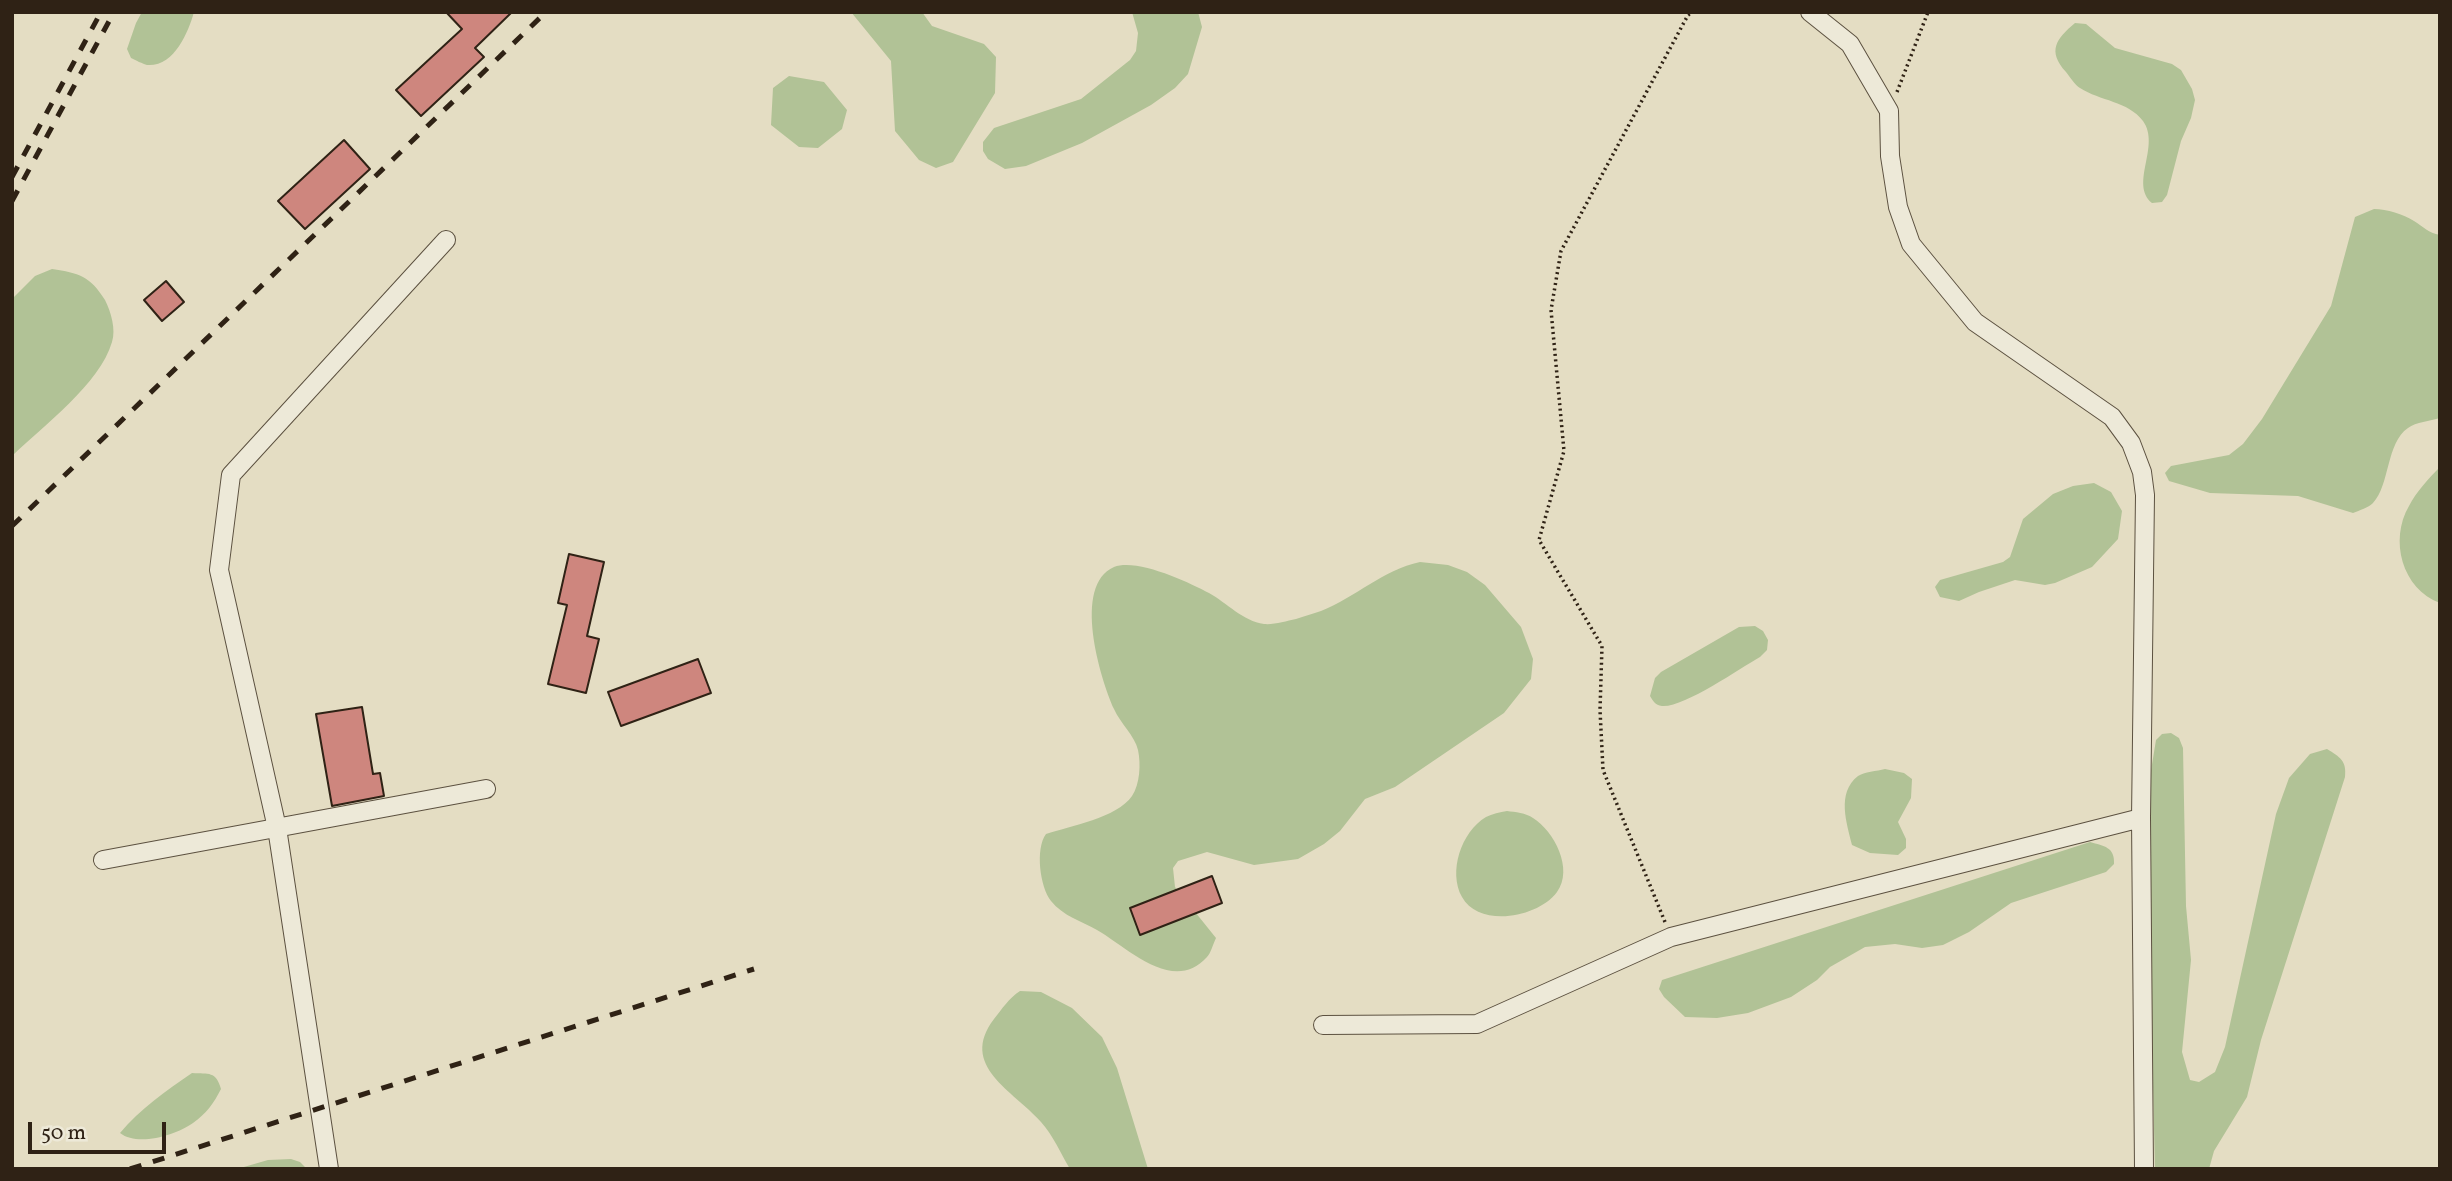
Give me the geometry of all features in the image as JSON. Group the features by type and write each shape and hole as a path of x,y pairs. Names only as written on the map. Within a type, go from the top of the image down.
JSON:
{"street":[{"path":"1810,12 1850,44 1889,111 1891,156 1898,207 1911,244 1975,322 2112,417 2131,443 2142,472 2144,1169"},
{"path":"329,1169 277,828 219,570 231,475 446,240"},
{"path":"103,860 486,789"},
{"path":"1322,1025 1477,1024 1671,937 2141,818"}],"path":[{"path":"1671,937 1603,770 1600,710 1602,646 1539,540 1564,451 1551,310 1561,251 1692,12"},
{"path":"1889,111 1928,12"}],"green space":[{"path":"142,12 194,12 184,39 165,61 147,65 131,58 127,49"},
{"path":"851,12 922,12 932,26 984,44 996,57 995,93 953,162 936,168 919,160 895,131 891,61"},
{"path":"1132,12 1198,12 1202,27 1188,74 1175,88 1151,105 1082,143 1026,166 1005,169 988,159 983,151 983,142 994,128 1081,99 1130,60 1136,51 1138,33"},
{"path":"2075,23 2086,24 2115,48 2172,64 2181,70 2192,89 2195,100 2191,118 2181,141 2167,195 2162,202 2152,203 2143,186 2149,142 2143,121 2130,109 2078,87 2060,65 2056,46 2063,34"},
{"path":"789,76 824,82 847,110 842,129 818,148 799,147 771,125 773,88"},
{"path":"2374,209 2400,214 2440,235 2440,418 2415,424 2401,435 2378,495 2371,505 2353,513 2298,496 2210,493 2169,481 2165,473 2171,466 2229,455 2243,444 2262,419 2331,306 2355,217"},
{"path":"52,269 77,274 94,286 109,310 113,326 112,342 106,358 83,389 12,456 12,299 35,276"},
{"path":"2440,467 2440,603 2416,587 2408,575 2400,548 2400,534 2409,506 2419,490"},
{"path":"2094,483 2111,492 2122,511 2118,539 2092,567 2045,585 2015,580 1959,601 1940,597 1935,587 1940,580 2003,562 2010,557 2023,519 2053,494 2073,486"},
{"path":"1420,562 1448,565 1467,572 1485,585 1521,627 1533,659 1531,679 1504,713 1395,787 1365,799 1340,831 1298,859 1254,865 1207,852 1178,861 1173,868 1175,887 1216,938 1208,955 1194,967 1180,971 1165,970 1151,964 1067,914 1051,901 1044,887 1040,868 1041,849 1046,834 1105,816 1116,810 1132,796 1139,774 1136,745 1114,709 1097,655 1092,612 1094,592 1101,577 1114,567 1124,565 1149,568 1209,593 1249,619 1268,624 1321,611 1394,571"},
{"path":"1755,626 1763,631 1768,640 1767,650 1760,657 1683,701 1662,706 1653,701 1650,696 1655,678 1661,672 1739,627"},
{"path":"2171,733 2179,738 2183,748 2186,906 2191,960 2182,1052 2190,1080 2199,1082 2215,1072 2225,1047 2276,814 2289,778 2310,754 2327,749 2342,760 2345,767 2345,777 2261,1040 2247,1097 2214,1151 2209,1169 2155,1169 2146,801 2156,740 2162,734"},
{"path":"1885,769 1904,773 1912,779 1911,798 1898,822 1906,839 1906,848 1898,855 1870,853 1852,845 1846,818 1845,800 1851,783 1858,776"},
{"path":"1507,811 1530,816 1548,832 1559,851 1562,883 1548,901 1537,908 1509,916 1495,916 1470,907 1462,897 1456,876 1457,865 1464,842 1477,824 1488,816"},
{"path":"2090,842 2108,848 2113,854 2114,864 2106,872 2011,903 1969,932 1943,945 1922,948 1895,944 1865,947 1830,967 1817,980 1791,997 1748,1013 1717,1018 1685,1017 1659,989 1662,980"},
{"path":"1020,991 1041,992 1072,1008 1102,1037 1117,1068 1148,1169 1070,1169 1045,1127 994,1077 982,1051 985,1036 994,1019"},
{"path":"192,1073 214,1076 221,1089 198,1120 177,1132 157,1138 137,1139 120,1133 145,1108"},
{"path":"291,1159 300,1162 307,1169 237,1169 268,1160"}],"building":[{"path":"446,12 512,12 475,48 484,57 421,116 396,90 462,29"},
{"path":"344,140 370,169 305,229 278,201"},
{"path":"166,281 184,302 162,321 144,300"},
{"path":"569,554 604,562 587,636 599,639 586,693 548,684 567,605 558,603"},
{"path":"698,659 711,693 621,726 608,692"},
{"path":"362,707 373,774 380,773 384,796 332,806 316,714"},
{"path":"1212,876 1222,903 1140,935 1130,908"}],"railway":[{"path":"12,177 101,12"},
{"path":"12,201 114,12"},
{"path":"12,526 546,12"},
{"path":"130,1169 754,969"}]}
